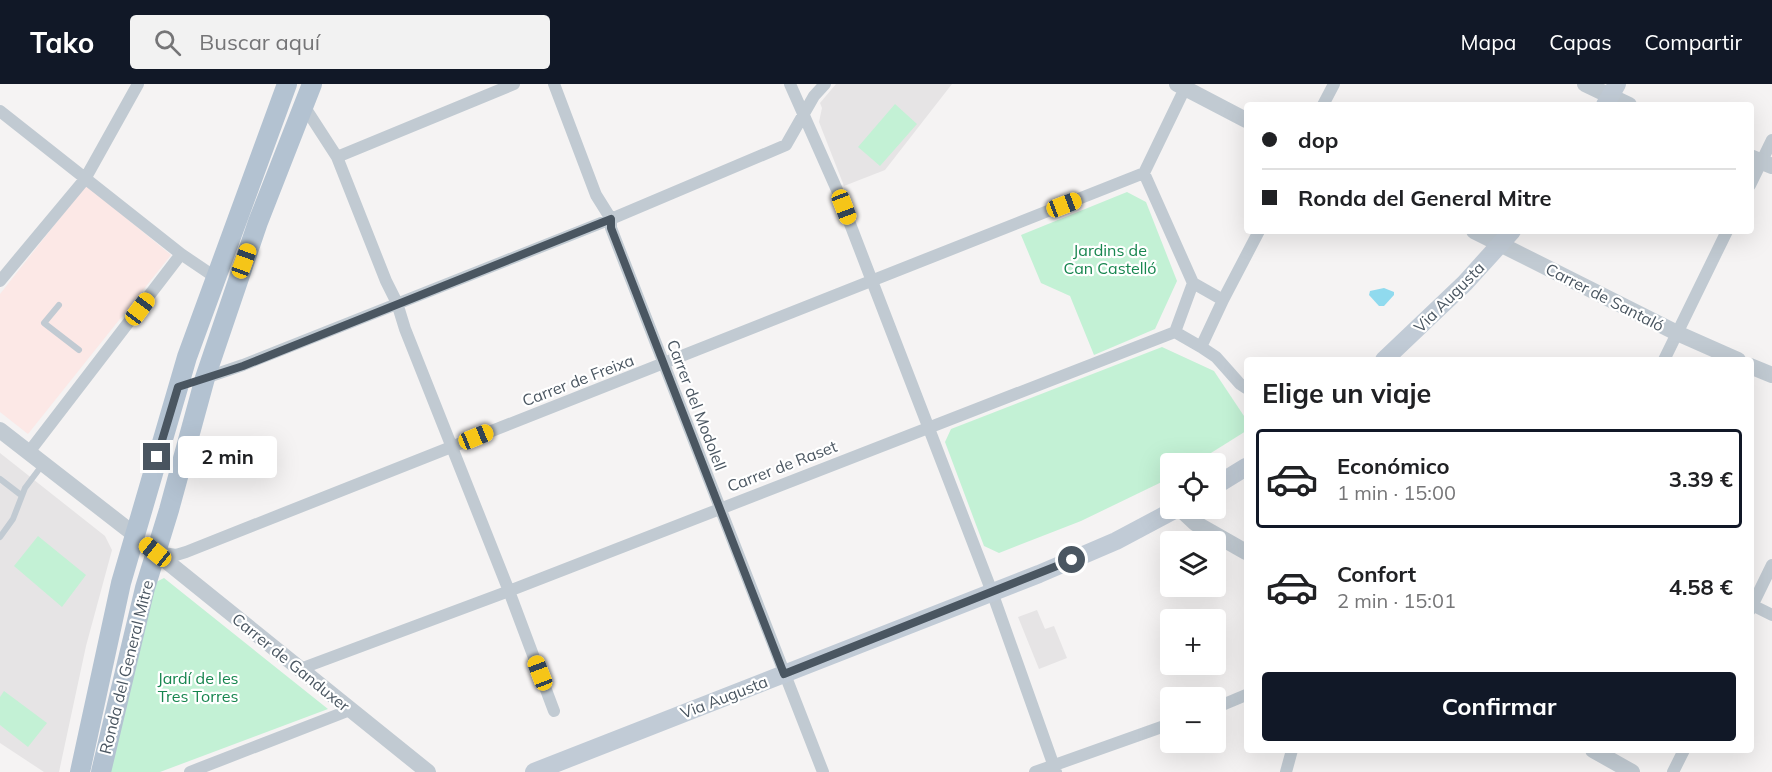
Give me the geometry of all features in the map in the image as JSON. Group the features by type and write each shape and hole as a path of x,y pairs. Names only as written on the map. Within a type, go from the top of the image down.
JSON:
{"main road":[{"name":"Ronda del General Mitre","path":"101,772 145,588 205,378 258,222 312,84"},
{"name":"Ronda del General Mitre","path":"80,772 121,583 178,387 215,278 286,85"},
{"path":"286,85 304,106"},
{"name":"Via Augusta","path":"1387,357 1416,331 1506,238"},
{"path":"178,387 205,378"},
{"path":"1226,479 1244,467"},
{"name":"Via Augusta","path":"534,772 1088,554 1160,518"},
{"path":"135,536 155,552"}],"street":[{"path":"0,281 85,179 138,84"},
{"path":"337,157 514,84"},
{"name":"Carrer del Modolell","path":"554,84 596,195 611,219 611,228 663,364 823,772"},
{"path":"790,84 833,181 872,281 992,592 1055,769"},
{"path":"205,378 243,366 611,219 786,145 814,96 825,84"},
{"path":"1325,102 1334,84"},
{"path":"1585,84 1611,95"},
{"path":"1223,300 1193,283 1144,173 1184,85 1244,119"},
{"path":"304,106 337,157 386,281 398,303 405,329 554,711"},
{"path":"0,111 215,278"},
{"path":"1754,177 1772,140"},
{"name":"Carrer de Freixa","path":"155,552 176,555 186,552 1144,173"},
{"path":"1201,347 1257,234"},
{"name":"Carrer de Santaló","path":"1488,234 1506,238 1677,333 1731,357"},
{"path":"1665,357 1726,234"},
{"path":"29,452 182,254"},
{"path":"1193,283 1175,332 1216,357 1244,387"},
{"name":"Carrer de Raset","path":"300,669 509,591 1175,332"},
{"path":"1754,368 1772,375"},
{"path":"0,430 135,536"},
{"path":"1191,519 1244,551"},
{"name":"Carrer de Ganduxer","path":"155,552 428,772"},
{"path":"1754,601 1772,565"},
{"path":"1754,608 1772,615"},
{"path":"1226,703 1244,695"},
{"path":"190,772 350,710"},
{"path":"1035,772 1055,769 1160,728"},
{"path":"1286,772 1291,753"},
{"path":"1598,753 1632,772"},
{"path":"1673,772 1682,753"}],"lane":[{"path":"58,305 44,323 79,350"},
{"path":"0,537 13,519 21,495 43,464"},
{"path":"0,479 21,495"}],"shaded area":[{"path":"836,84 952,84 885,170 844,186 819,122 822,108 820,103"},
{"path":"86,185 171,255 28,434 0,412 0,294"},
{"path":"0,453 105,536 112,550 86,646 59,772 44,772 0,743"},
{"path":"1037,610 1045,629 1054,626 1067,658 1039,669 1018,617"}],"green space":[{"path":"895,104 917,124 880,166 858,147"},
{"name":"Jardins de Can Castelló","path":"1127,192 1146,202 1177,281 1155,329 1094,355 1070,296 1041,283 1021,235"},
{"path":"1162,347 1214,371 1244,416 1244,432 1211,453 1160,453 1160,483 1081,521 999,553 984,546 945,442 951,429"},
{"path":"38,536 86,575 62,607 14,566"},
{"name":"Jardí de les Tres Torres","path":"164,578 328,709 160,772 110,772 156,582"},
{"path":"4,691 47,723 28,747 0,725 0,697"}],"water":[{"path":"1384,288 1394,292 1394,295 1384,306 1379,306 1369,295 1370,291"}],"route":[{"path":"157,457 178,387 243,366 611,219 611,228 784,674 1072,560"}]}
